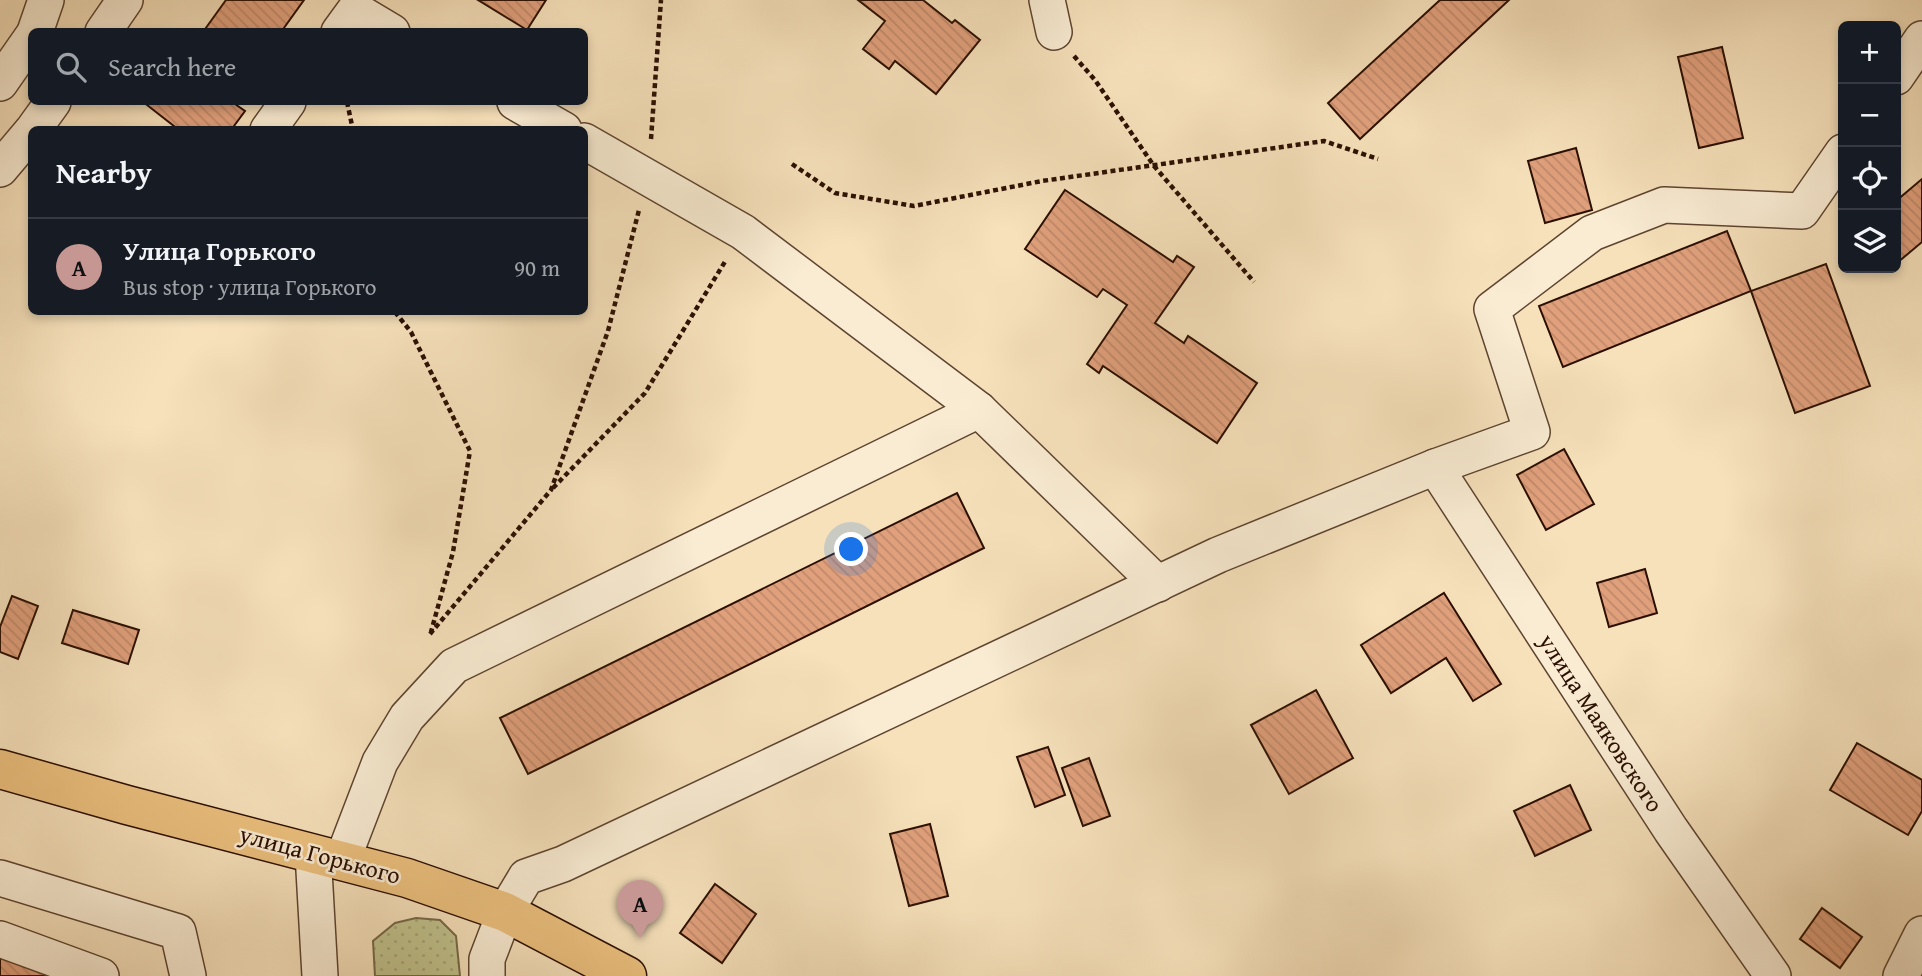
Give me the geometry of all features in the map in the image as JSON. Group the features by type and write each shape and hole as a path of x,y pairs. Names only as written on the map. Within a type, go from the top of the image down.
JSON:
{"main road":[{"name":"улица Горького","path":"0,769 407,878 505,912 627,976"}],"street":[{"path":"36,28 46,0"},
{"path":"106,28 125,0"},
{"path":"352,14 383,28"},
{"path":"1901,70 1922,39"},
{"path":"0,83 28,43"},
{"path":"271,126 286,105"},
{"path":"520,105 557,126"},
{"path":"0,169 28,136"},
{"path":"588,143 743,232 979,410 1158,584"},
{"path":"486,976 487,959 505,912 526,877 563,864 1218,555 1435,467 1532,432 1492,309 1592,233 1664,205 1802,211 1838,159"},
{"path":"320,976 328,857 407,717 454,666 979,410"},
{"name":"улица Маяковского","path":"1435,467 1671,830 1773,976"},
{"path":"0,878 178,932 188,976"},
{"path":"1901,976 1922,934"},
{"path":"0,939 101,976"}],"path":[{"path":"551,490 608,331 648,177 661,0"},
{"path":"1051,16 1154,166 1254,282"},
{"path":"348,105 352,126"},
{"path":"792,164 835,193 914,206 1042,181 1324,141 1378,159"},
{"path":"430,634 551,490 645,393 743,232"},
{"path":"397,315 411,332 470,451 453,552 427,646"}],"green space":[{"path":"416,918 440,920 456,936 460,976 375,976 373,941 395,923"}],"building":[{"path":"226,0 304,0 284,28 206,28"},
{"path":"478,0 546,0 528,28 524,28"},
{"path":"858,0 923,0 952,23 955,20 980,40 936,94 895,61 889,69 863,49 885,21"},
{"path":"1440,0 1509,0 1360,139 1328,103"},
{"path":"1722,47 1743,138 1699,148 1678,57"},
{"path":"147,105 236,105 245,111 234,126 174,126"},
{"path":"1576,148 1592,210 1545,223 1528,161"},
{"path":"1922,179 1922,242 1901,260 1901,210 1901,197"},
{"path":"1065,190 1173,262 1177,256 1194,267 1155,323 1184,343 1188,336 1257,383 1217,443 1103,366 1099,373 1087,364 1127,305 1103,289 1097,297 1025,249"},
{"path":"1727,231 1751,291 1563,367 1539,306"},
{"path":"1826,264 1870,386 1795,413 1751,291"},
{"path":"1564,449 1594,504 1546,530 1517,475"},
{"path":"957,493 984,548 528,774 500,718"},
{"path":"1645,569 1657,613 1609,627 1597,583"},
{"path":"1444,593 1501,684 1473,701 1446,658 1391,693 1361,645"},
{"path":"12,596 38,606 18,659 0,652 0,627"},
{"path":"73,610 139,630 128,664 62,643"},
{"path":"1316,690 1353,758 1289,794 1251,725"},
{"path":"1857,743 1922,780 1922,811 1908,835 1830,790"},
{"path":"1048,747 1065,795 1035,807 1017,757"},
{"path":"1089,758 1110,816 1083,826 1062,768"},
{"path":"1570,785 1591,830 1535,856 1514,811"},
{"path":"930,824 948,896 909,906 890,834"},
{"path":"715,884 756,914 722,963 680,933"},
{"path":"1822,908 1862,937 1840,968 1800,939"},
{"path":"0,953 73,976 0,976"}],"place":[{"name":"Улица Горького","path":"640,938"}]}
